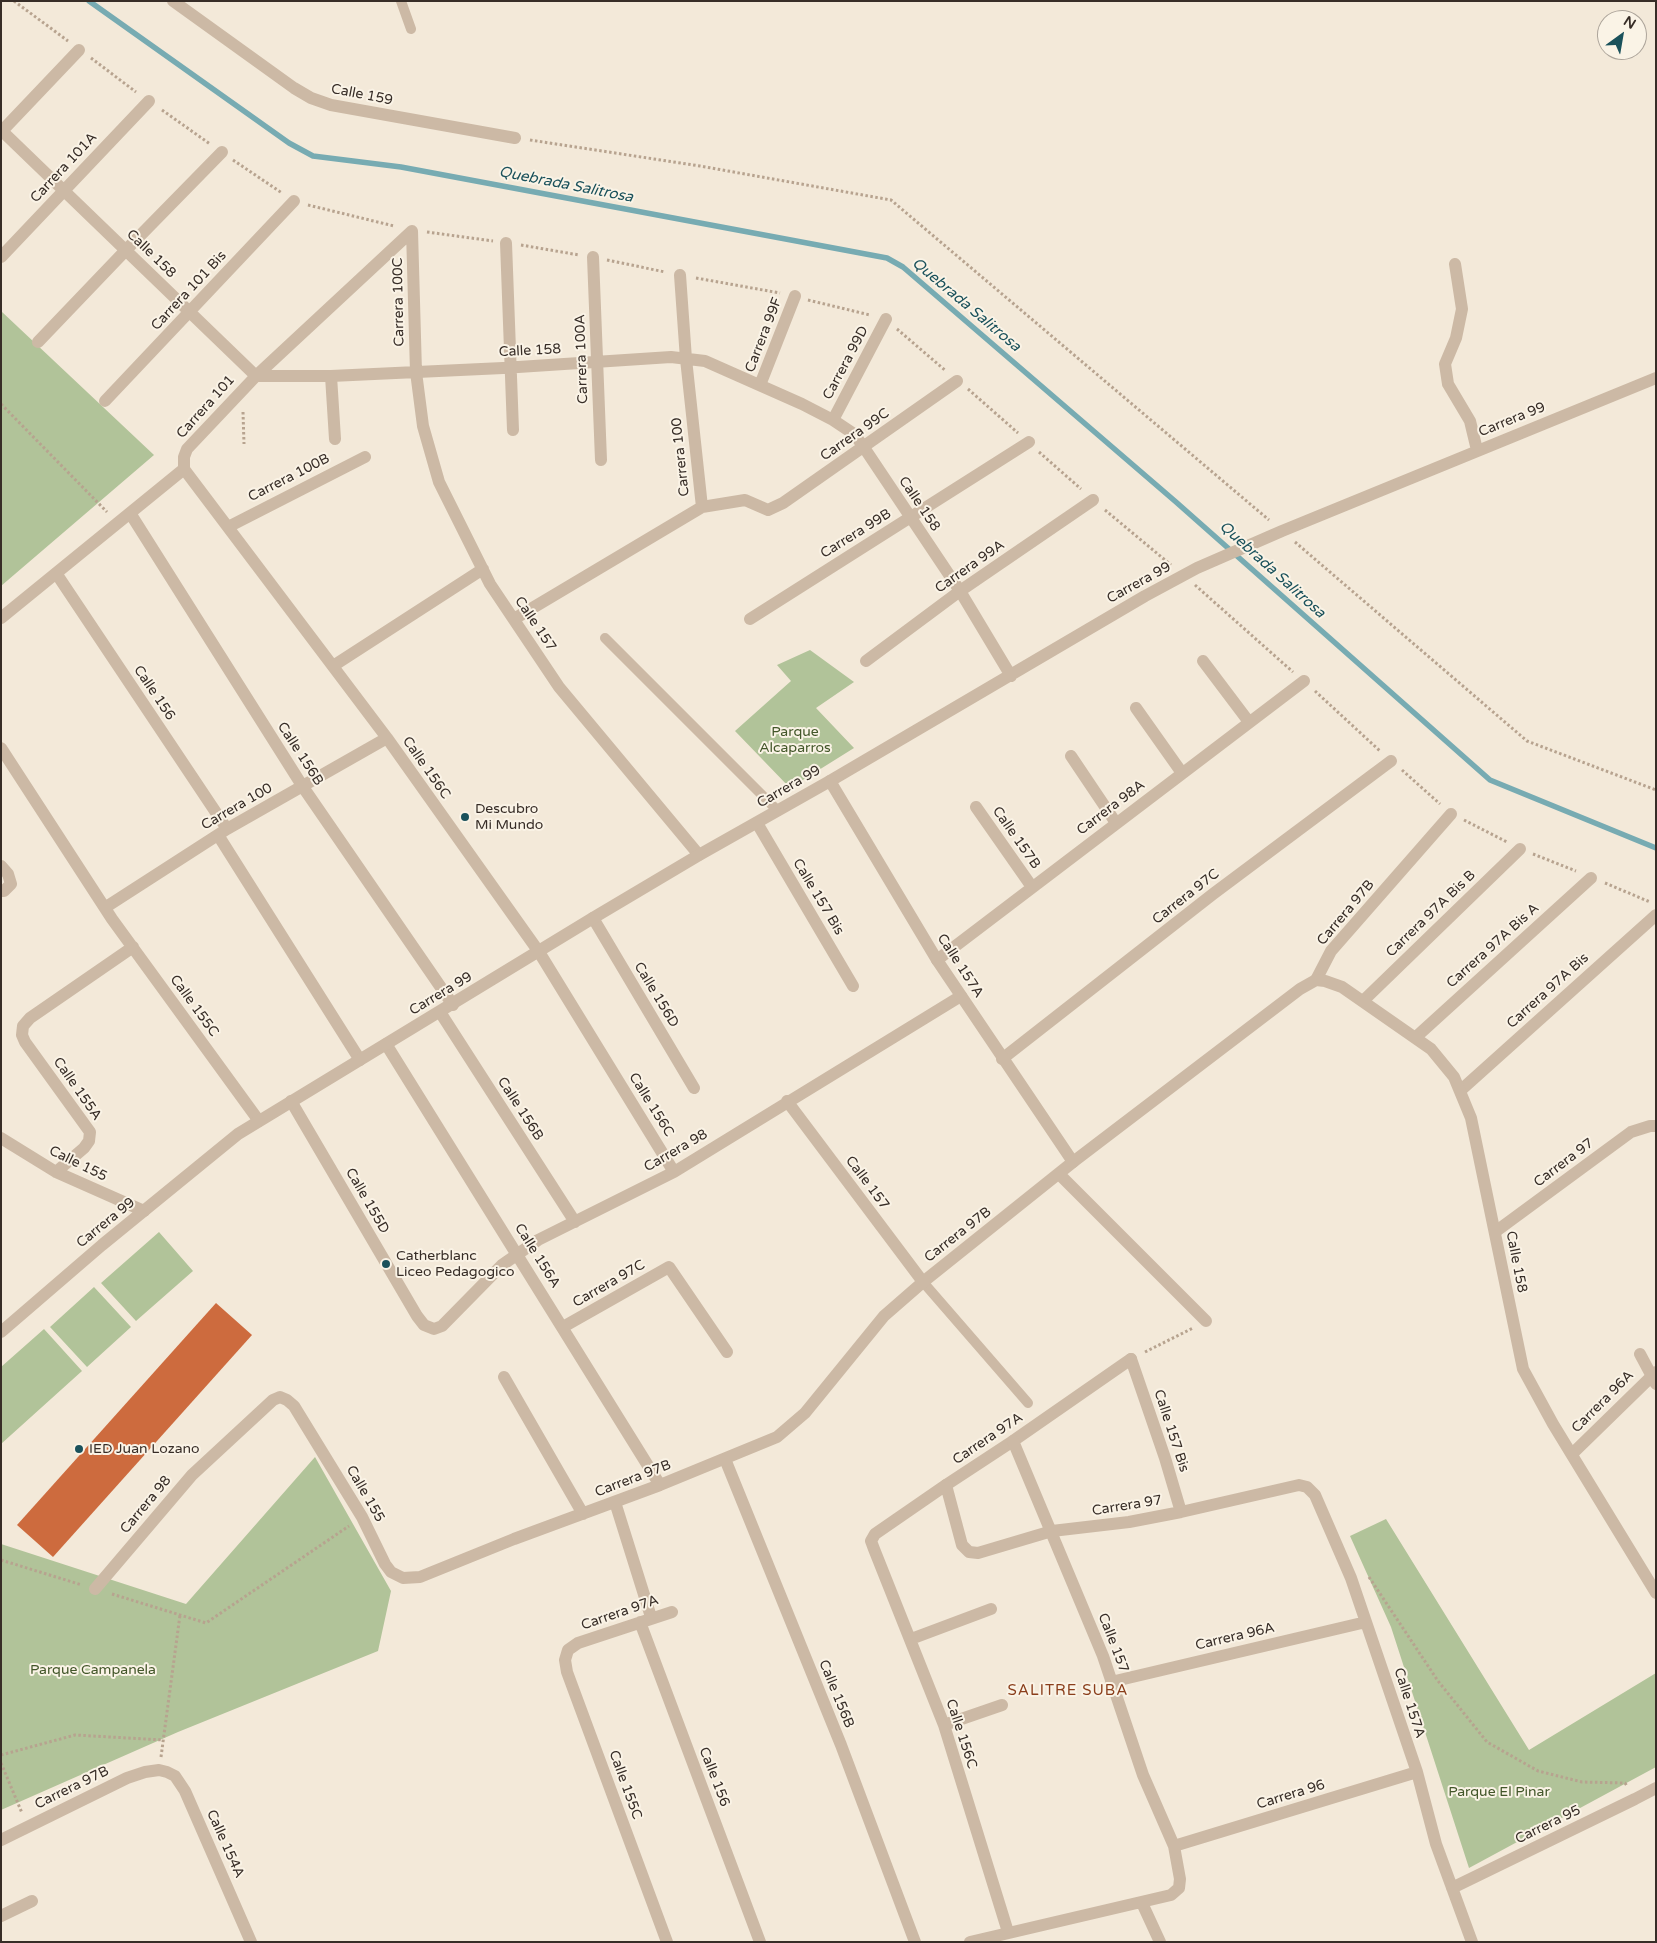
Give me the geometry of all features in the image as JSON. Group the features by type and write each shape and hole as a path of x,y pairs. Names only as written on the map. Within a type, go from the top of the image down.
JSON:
{"street":[{"name":"Calle 159","path":"173,1 294,88 311,98 331,105 515,138"},
{"path":"2,131 79,50"},
{"name":"Carrera 101A","path":"1,257 149,101"},
{"name":"Calle 158","path":"2,131 256,376 331,376 511,368 671,357 705,361 833,420 854,434 864,447 960,592 1011,676"},
{"path":"38,342 222,152"},
{"name":"Carrera 101 Bis","path":"105,401 294,201"},
{"name":"Carrera 100C","path":"412,231 416,372"},
{"name":"Carrera 101","path":"184,469 184,458 187,449 256,376 412,231"},
{"path":"506,242 513,430"},
{"name":"Carrera 100A","path":"593,257 601,460"},
{"path":"1455,264 1462,309 1456,338 1445,364 1448,384 1470,421 1478,450"},
{"name":"Carrera 100","path":"514,619 702,507 686,359 680,275"},
{"name":"Carrera 99F","path":"760,385 795,296"},
{"name":"Carrera 99D","path":"833,420 886,319"},
{"name":"Calle 157","path":"416,372 422,426 439,482 483,569 559,687 699,855"},
{"path":"331,376 335,439"},
{"name":"Carrera 99","path":"2,1330 238,1134 699,855 1011,676 1145,596 1197,568 1282,530 1656,378"},
{"name":"Carrera 99C","path":"702,507 744,500 768,510 783,503 957,381"},
{"name":"Carrera 99B","path":"750,619 1029,442"},
{"name":"Carrera 100B","path":"228,527 365,457"},
{"path":"1,618 184,469"},
{"name":"Calle 156C","path":"184,469 387,738 539,952 674,1172"},
{"name":"Carrera 99A","path":"866,662 960,592 1093,500"},
{"name":"Calle 156B","path":"130,514 303,787 452,1005"},
{"path":"333,666 483,569"},
{"name":"Calle 156","path":"56,573 222,832 360,1060"},
{"path":"1203,661 1250,722"},
{"name":"Carrera 98A","path":"937,960 1304,681"},
{"path":"1136,708 1182,773"},
{"name":"Carrera 100","path":"106,907 222,832 387,738"},
{"name":"Calle 155C","path":"1,748 106,907 112,919 259,1121"},
{"path":"1072,756 1116,824"},
{"name":"Carrera 97C","path":"1002,1059 1213,894 1391,760"},
{"name":"Calle 157A","path":"830,781 937,960 1073,1162"},
{"name":"Calle 157B","path":"976,806 1032,887"},
{"name":"Carrera 97B","path":"420,1577 725,1460 777,1437 805,1414 884,1316 923,1282 1073,1162 1300,989 1316,980 1331,951 1452,814"},
{"name":"Calle 157 Bis","path":"757,823 853,986"},
{"name":"Carrera 97A Bis B","path":"1363,1001 1520,849"},
{"path":"1,866 8,874 6,887"},
{"name":"Carrera 97A Bis A","path":"1416,1037 1591,878"},
{"name":"Carrera 97A Bis","path":"1461,1090 1656,914"},
{"name":"Calle 156D","path":"593,918 694,1088"},
{"name":"Calle 155A","path":"56,1172 84,1148 89,1141 90,1132 25,1042 22,1034 23,1026 30,1018 133,947"},
{"name":"Calle 158","path":"1316,980 1333,983 1416,1037 1446,1065 1461,1090 1477,1145 1523,1369 1656,1593"},
{"name":"Carrera 98","path":"417,1316 424,1325 434,1329 442,1326 502,1266 538,1240 674,1172 961,996"},
{"name":"Calle 156B","path":"440,1012 575,1222"},
{"name":"Calle 156A","path":"386,1044 519,1254 660,1485"},
{"name":"Calle 155D","path":"291,1101 417,1316"},
{"name":"Calle 157","path":"787,1101 923,1282"},
{"name":"Carrera 97","path":"1495,1232 1631,1132 1656,1126"},
{"name":"Calle 155","path":"1,1138 56,1172 144,1211"},
{"path":"1060,1174 1206,1322"},
{"name":"Carrera 97C","path":"563,1327 669,1266 727,1352"},
{"path":"1640,1354 1654,1377"},
{"name":"Calle 157 Bis","path":"1131,1359 1165,1458 1181,1512"},
{"name":"Carrera 97A","path":"874,1549 872,1541 875,1534 881,1528 1013,1441 1131,1359"},
{"path":"504,1377 583,1514"},
{"name":"Carrera 96A","path":"1572,1454 1654,1377"},
{"name":"Carrera 98","path":"95,1589 192,1475 224,1445 273,1400 280,1397 294,1406"},
{"name":"Calle 155","path":"294,1406 362,1517 385,1564 391,1572 403,1578 420,1577"},
{"name":"Calle 157","path":"1013,1441 1103,1656 1143,1775 1174,1846 1180,1879 1179,1888 1171,1895 1142,1903"},
{"name":"Calle 156B","path":"725,1460 837,1736 915,1942"},
{"name":"Calle 157A","path":"1299,1484 1307,1487 1315,1495 1351,1578 1417,1772 1436,1844 1472,1942"},
{"name":"Carrera 97","path":"946,1485 962,1545 969,1552 978,1553 1052,1531 1130,1522 1299,1484"},
{"name":"Calle 156","path":"614,1502 645,1620 760,1942"},
{"name":"Calle 156C","path":"874,1549 944,1725 1008,1932"},
{"path":"911,1639 991,1609"},
{"name":"Carrera 97A","path":"578,1643 672,1612"},
{"name":"Carrera 96A","path":"1111,1682 1366,1622"},
{"name":"Calle 155C","path":"578,1643 568,1650 566,1655 567,1672 667,1942"},
{"path":"944,1725 1002,1705"},
{"name":"Carrera 97B","path":"1,1840 127,1778 159,1770"},
{"name":"Calle 154A","path":"159,1770 175,1776 185,1791 251,1942"},
{"name":"Carrera 96","path":"1174,1846 1417,1772"},
{"name":"Carrera 95","path":"1452,1888 1635,1800 1656,1788"},
{"path":"1,1916 32,1901"},
{"path":"970,1942 1142,1903 1160,1942"}],"lane":[{"path":"401,1 411,29"},
{"path":"605,638 778,811"},
{"path":"923,1282 1028,1403"}],"path":[{"path":"515,138 700,166 891,200 1282,530 1526,741 1656,790"},
{"path":"242,391 244,444"},
{"path":"1,404 118,523"},
{"path":"1131,1359 1206,1322"},
{"path":"1,1560 206,1623 362,1517"},
{"path":"1351,1578 1366,1573 1438,1681 1487,1742 1538,1771 1582,1782 1626,1784 1635,1800"},
{"path":"159,1770 180,1615"},
{"path":"1,1755 75,1735 163,1740"},
{"path":"1,1763 28,1826"}],"green space":[{"path":"1,311 154,455 1,586"},
{"name":"Parque Alcaparros","path":"810,650 854,682 816,708 854,748 790,788 735,731 791,681 777,665"},
{"path":"159,1232 193,1271 136,1321 101,1283"},
{"path":"94,1287 131,1327 87,1367 50,1327"},
{"path":"44,1329 82,1371 1,1444 1,1367"},
{"name":"Parque Campanela","path":"315,1457 391,1591 378,1651 178,1732 1,1810 1,1544 186,1604"},
{"name":"Parque El Pinar","path":"1386,1519 1529,1750 1656,1673 1656,1767 1469,1868 1391,1627 1350,1536"}],"building":[{"path":"216,1303 252,1335 53,1557 17,1525"}],"waterway":[{"name":"Quebrada Salitrosa","path":"89,1 289,143 313,156 401,167 887,258 903,267 1176,502 1490,780 1656,848"}],"place":[{"name":"Descubro Mi Mundo","path":"465,817"},
{"name":"Catherblanc Liceo Pedagogico","path":"386,1264"},
{"name":"IED Juan Lozano","path":"79,1449"}],"district":[{"name":"SALITRE SUBA","path":"1068,1691"}]}
